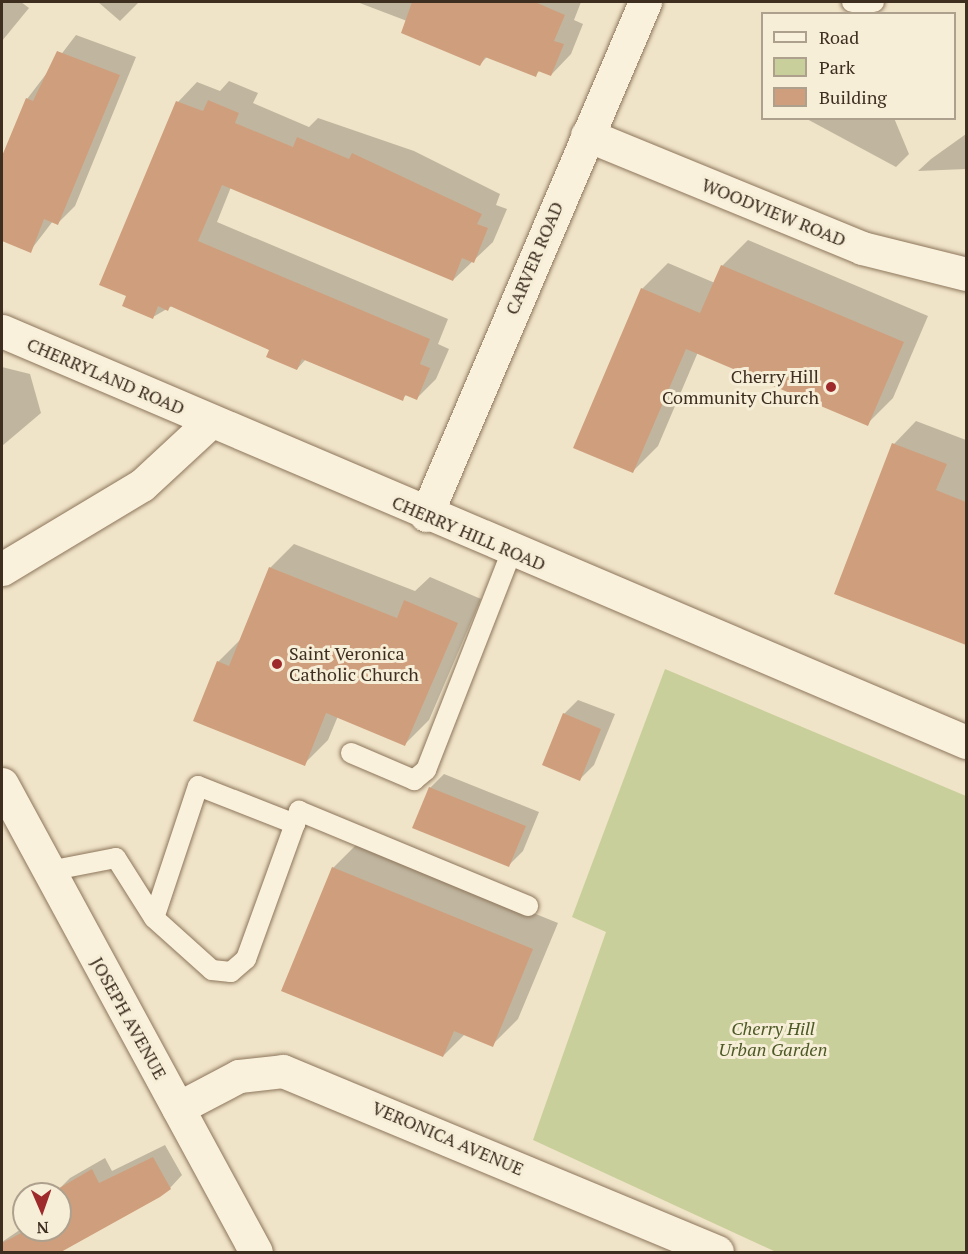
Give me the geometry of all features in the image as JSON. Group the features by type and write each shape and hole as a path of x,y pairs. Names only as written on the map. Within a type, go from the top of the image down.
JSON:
{"street":[{"name":"CARVER ROAD","path":"426,515 645,2"},
{"name":"WOODVIEW ROAD","path":"587,135 862,248 966,274"},
{"name":"CHERRYLAND ROAD","path":"2,331 211,421"},
{"name":"CHERRY HILL ROAD","path":"211,421 426,515 966,742"},
{"path":"2,569 141,485 211,421"},
{"name":"JOSEPH AVENUE","path":"2,784 256,1252"},
{"name":"VERONICA AVENUE","path":"177,1108 239,1076 284,1071 717,1252"}],"lane":[{"path":"852,2 874,2"},
{"path":"351,753 414,780 426,770 512,551"},
{"path":"154,918 198,786 295,824"},
{"path":"49,871 116,858 154,918 212,970 231,972 246,959 299,811 528,906"}],"green space":[{"name":"Cherry Hill Urban Garden","path":"665,669 966,796 966,1252 776,1252 533,1140 606,932 572,917"}],"building":[{"path":"412,2 535,2 565,15 554,41 564,44 551,76 538,71 536,77 485,57 480,66 401,33"},
{"path":"57,51 120,75 58,225 44,219 31,253 2,241 2,156 26,98 33,101"},
{"path":"208,100 239,113 235,123 293,147 297,137 349,159 352,153 482,214 477,224 488,228 474,263 462,258 453,281 222,185 198,241 430,339 420,364 430,368 417,400 405,395 403,401 302,359 297,370 266,357 269,350 170,306 168,311 158,306 153,319 122,306 126,296 99,285 176,101 203,111"},
{"name":"Cherry Hill Community Church","path":"721,265 904,342 868,426 686,349 633,473 573,448 641,288 700,313"},
{"path":"892,443 947,464 936,490 966,502 966,645 834,594"},
{"path":"269,567 397,618 404,600 458,623 405,746 326,713 305,766 193,721 217,661 229,666"},
{"path":"563,713 601,729 580,781 542,765"},
{"path":"429,787 526,826 509,867 412,828"},
{"path":"332,867 533,949 493,1047 454,1031 443,1057 281,991"},
{"path":"153,1157 171,1189 61,1252 2,1252 2,1243 12,1238 12,1242 72,1242 72,1182 70,1182 92,1169 99,1183"}],"place":[{"name":"Cherry Hill Community Church","path":"831,387"},
{"name":"Saint Veronica Catholic Church","path":"277,664"}]}
